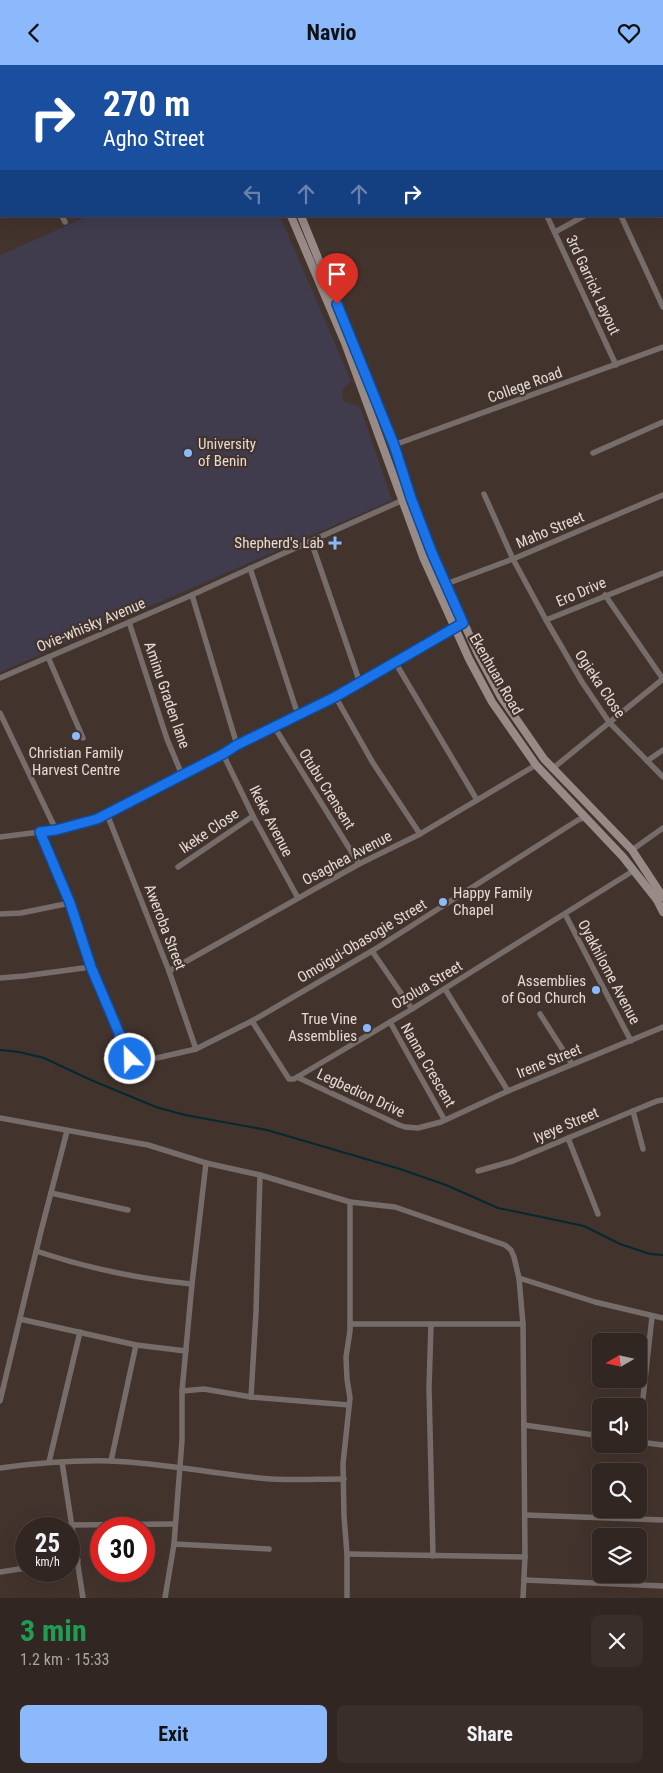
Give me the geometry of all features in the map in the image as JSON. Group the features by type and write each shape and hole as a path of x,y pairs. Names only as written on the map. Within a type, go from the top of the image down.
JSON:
{"main road":[{"name":"Ekenhuan Road","path":"291,217 345,343 423,557 454,627 492,702 536,765 614,846 657,900 663,912"},
{"name":"Ekenhuan Road","path":"301,217 394,445 411,498 446,584 500,697 552,769 632,850 663,897"}],"street":[{"name":"3rd Garrick Layout","path":"548,217 616,365"},
{"path":"555,232 582,217"},
{"path":"621,217 663,307"},
{"name":"College Road","path":"394,445 663,347"},
{"path":"593,453 663,422"},
{"name":"Ero Drive","path":"484,494 513,559 546,620 663,573"},
{"name":"Maho Street","path":"446,584 513,559 663,495"},
{"name":"Ovie-whisky Avenue","path":"0,678 192,595 401,501"},
{"path":"311,541 360,683"},
{"path":"250,568 298,715"},
{"path":"192,595 237,745"},
{"path":"552,769 663,679 605,595"},
{"name":"Ogieka Close","path":"546,620 582,682 609,723 663,777"},
{"name":"Aminu Graden lane","path":"129,622 167,739 182,775"},
{"path":"0,837 56,830 97,819 237,745 335,697 463,623"},
{"path":"48,657 83,738"},
{"path":"395,662 477,799"},
{"path":"335,697 373,763 420,834"},
{"path":"0,713 56,830"},
{"name":"Otubu Crensent","path":"275,728 359,864"},
{"path":"647,761 663,750"},
{"name":"Ikeke Avenue","path":"223,754 253,816 298,898"},
{"name":"Osaghea Avenue","path":"169,971 359,864 420,834 536,765"},
{"name":"Aweroba Street","path":"107,814 169,971 196,1049"},
{"name":"Ikeke Close","path":"178,867 253,816"},
{"name":"Omoigui-Obasogie Street","path":"91,967 130,1059 135,1063 196,1049 252,1021 372,951 578,820 586,817"},
{"path":"632,850 663,829"},
{"path":"0,978 91,967 70,903 40,832"},
{"name":"Ozolua Street","path":"298,1077 445,989 634,871"},
{"path":"0,914 21,913 70,903"},
{"name":"Oyakhilome Avenue","path":"565,915 631,1041"},
{"path":"372,951 412,1009"},
{"path":"445,989 508,1091"},
{"path":"540,1014 572,1064"},
{"path":"252,1021 289,1079 298,1077"},
{"name":"Nanna Crescent","path":"390,1022 444,1119"},
{"name":"Irene Street","path":"444,1119 663,1027"},
{"name":"Legbedion Drive","path":"298,1077 405,1127 418,1128 444,1119"},
{"name":"Iyeye Street","path":"478,1171 513,1161 663,1100"},
{"path":"633,1111 643,1149"},
{"path":"0,1126 1,1119 148,1145 206,1163 260,1175 350,1202 395,1207 506,1245 514,1257 519,1278 523,1324 525,1557 523,1598"},
{"path":"0,1401 67,1131"},
{"path":"568,1138 598,1214"},
{"path":"165,1598 176,1524 182,1440 182,1391 206,1163"},
{"path":"251,1397 256,1312 260,1175"},
{"path":"52,1193 128,1211"},
{"path":"347,1598 343,1464 350,1398 346,1379 346,1357 350,1325 350,1202"},
{"path":"36,1251 69,1262 111,1272 158,1281 192,1284"},
{"path":"519,1278 595,1302 652,1317 663,1318"},
{"path":"643,1398 652,1317"},
{"path":"20,1319 136,1345 186,1351"},
{"path":"350,1325 523,1324"},
{"path":"431,1325 429,1388 433,1556"},
{"path":"50,1462 80,1332"},
{"path":"111,1461 136,1345"},
{"path":"182,1391 204,1389 251,1397 349,1405"},
{"path":"524,1425 592,1435"},
{"path":"647,1443 663,1445"},
{"path":"0,1468 50,1462 111,1461 179,1467 260,1478 344,1479"},
{"path":"62,1462 71,1517"},
{"path":"524,1515 663,1521"},
{"path":"80,1525 176,1524"},
{"path":"174,1544 269,1549"},
{"path":"347,1554 525,1557"},
{"path":"0,1572 15,1570"},
{"path":"80,1575 83,1598"},
{"path":"525,1580 663,1586"}],"shaded area":[{"name":"University of Benin","path":"86,217 280,217 351,381 342,390 343,401 360,407 392,500 0,672 0,255"}],"waterway":[{"path":"0,1050 44,1058 156,1107 185,1115 267,1130 400,1169 446,1185 498,1208 584,1226 620,1244 650,1254 663,1255"}],"place":[{"name":"University of Benin","path":"188,453"},
{"name":"Shepherd's Lab","path":"335,543"},
{"name":"Christian Family Harvest Centre","path":"76,736"},
{"name":"Happy Family Chapel","path":"443,902"},
{"name":"Assemblies of God Church","path":"596,990"},
{"name":"True Vine Assemblies","path":"367,1028"}],"route":[{"path":"130,1059 91,967 70,903 40,832 56,830 97,819 237,745 335,697 463,623 432,553 411,498 394,445 337,304"}]}
